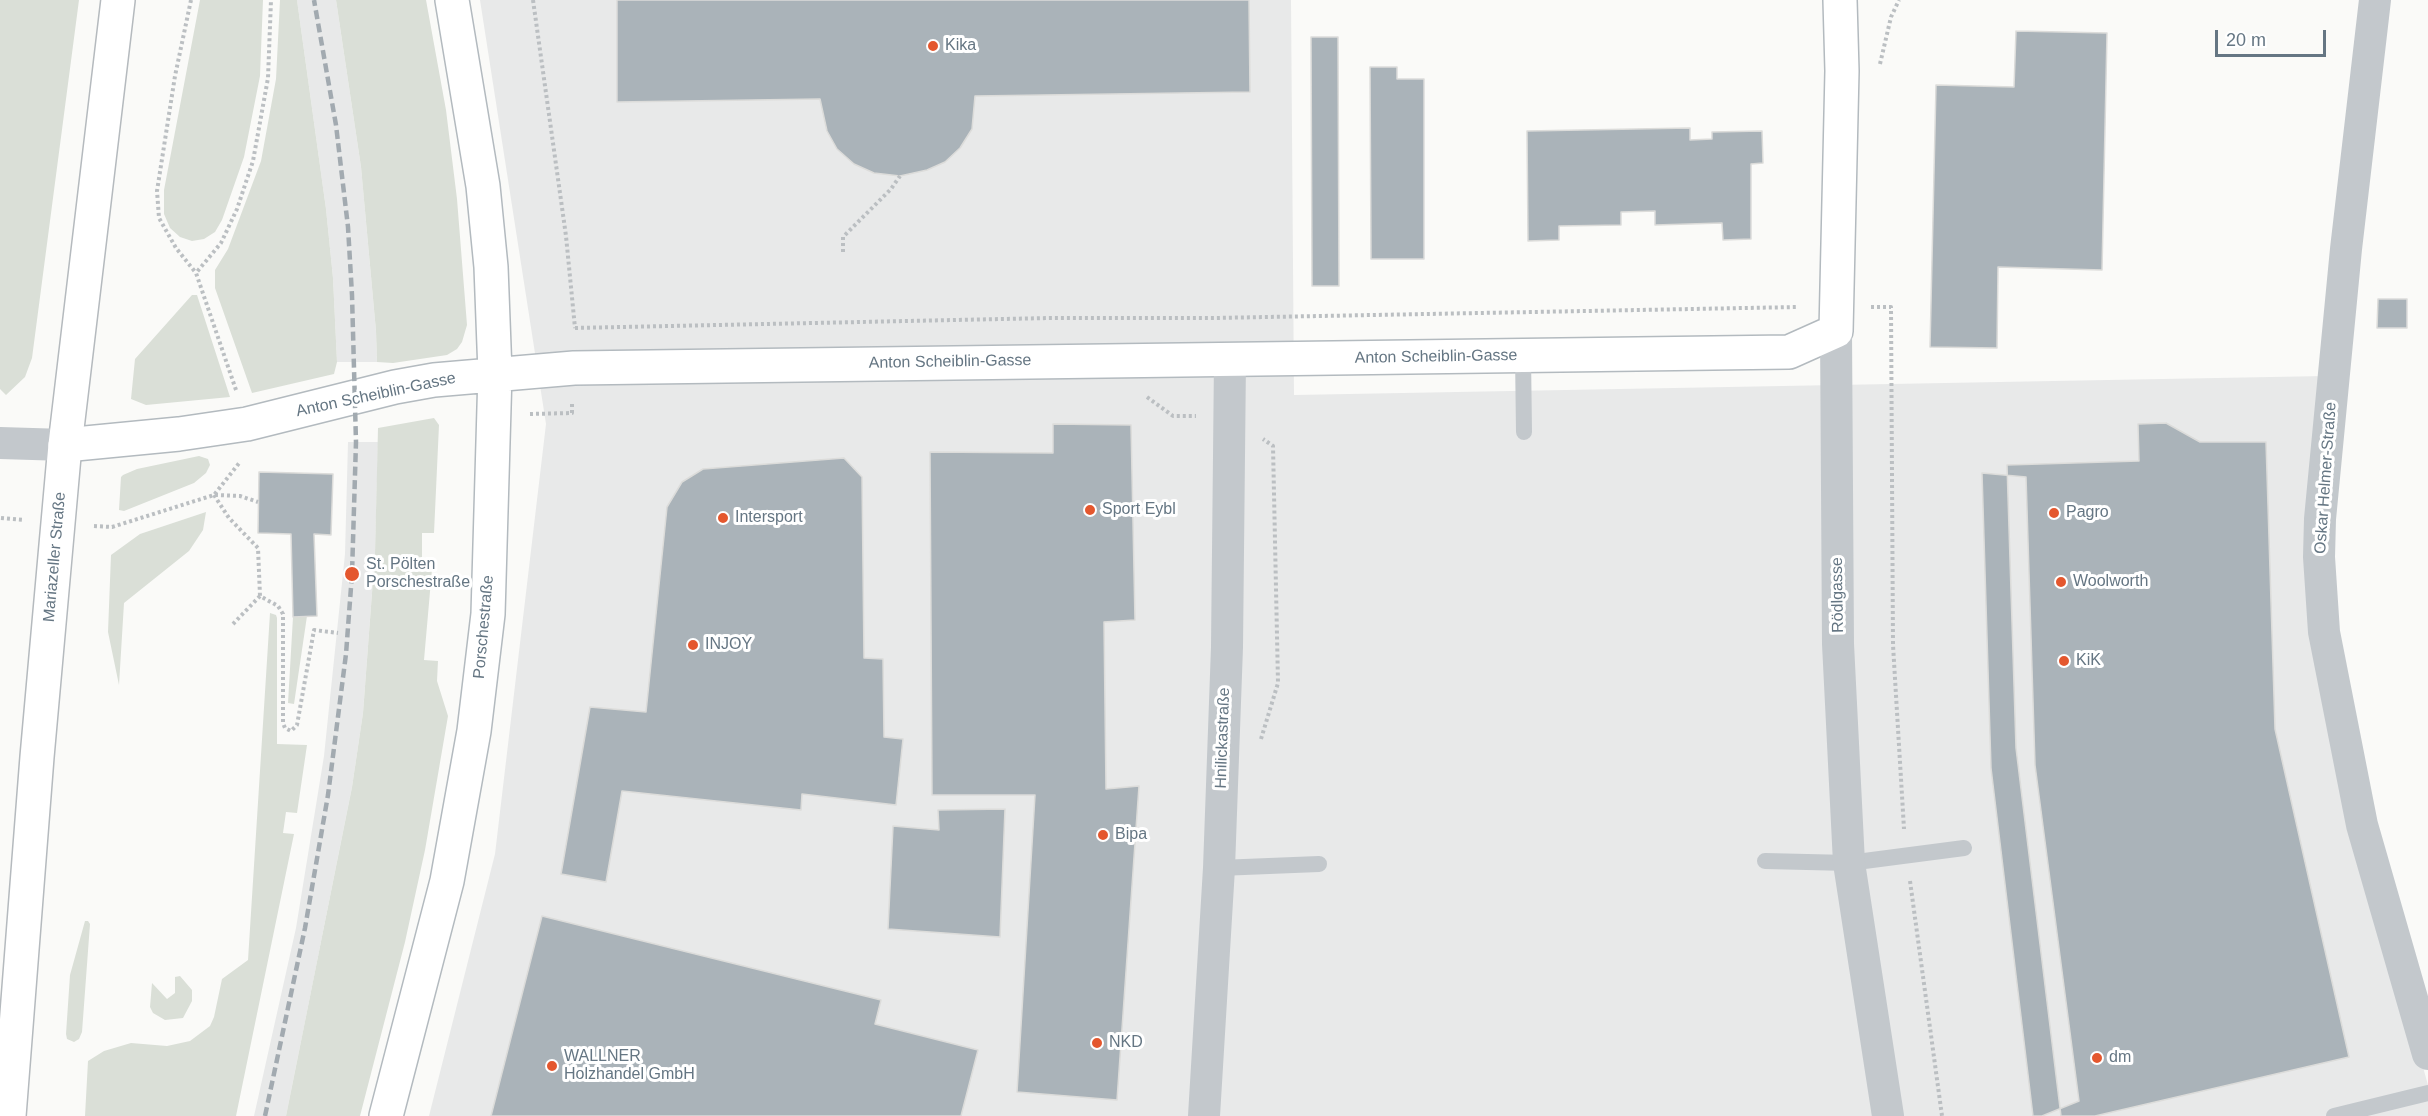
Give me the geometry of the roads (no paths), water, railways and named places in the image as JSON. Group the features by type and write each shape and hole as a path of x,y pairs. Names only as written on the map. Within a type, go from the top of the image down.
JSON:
{"street":[{"name":"Mariazeller Straße","path":"9,1116 65,445 118,0"},
{"name":"Porschestraße","path":"386,1116 447,881 474,731 488,614 495,373 491,267 483,186 452,0"},
{"name":"Rödlgasse","path":"1840,0 1842,71 1837,319 1838,644 1849,863 1888,1116"},
{"name":"Rödlgasse","path":"1842,71 1860,0"},
{"name":"Oskar Helmer-Straße","path":"2374,0 2346,249 2320,519 2319,557 2326,642 2362,825 2428,1054"},
{"name":"Anton Scheiblin-Gasse","path":"65,445 179,434 247,424 395,387 495,373 574,368 1789,352 1837,319"},
{"name":"Hnilickastraße","path":"1204,1116 1219,868 1227,647 1230,360"},
{"path":"0,443 65,445"}],"lane":[{"path":"1522,355 1524,432"},
{"path":"1765,861 1849,863 1964,848"},
{"path":"1219,868 1319,864"},
{"path":"2334,1116 2428,1093"}],"railway":[{"path":"265,1116 305,928 328,795 346,654 352,574 356,442 348,227 336,125 314,0"}],"place":[{"name":"Kika","path":"933,46"},
{"name":"Sport Eybl","path":"1090,510"},
{"name":"Pagro","path":"2054,513"},
{"name":"Intersport","path":"723,518"},
{"name":"St. Pölten Porschestraße","path":"352,574"},
{"name":"Woolworth","path":"2061,582"},
{"name":"INJOY","path":"693,645"},
{"name":"KiK","path":"2064,661"},
{"name":"Bipa","path":"1103,835"},
{"name":"NKD","path":"1097,1043"},
{"name":"dm","path":"2097,1058"},
{"name":"WALLNER Holzhandel GmbH","path":"552,1066"}]}
